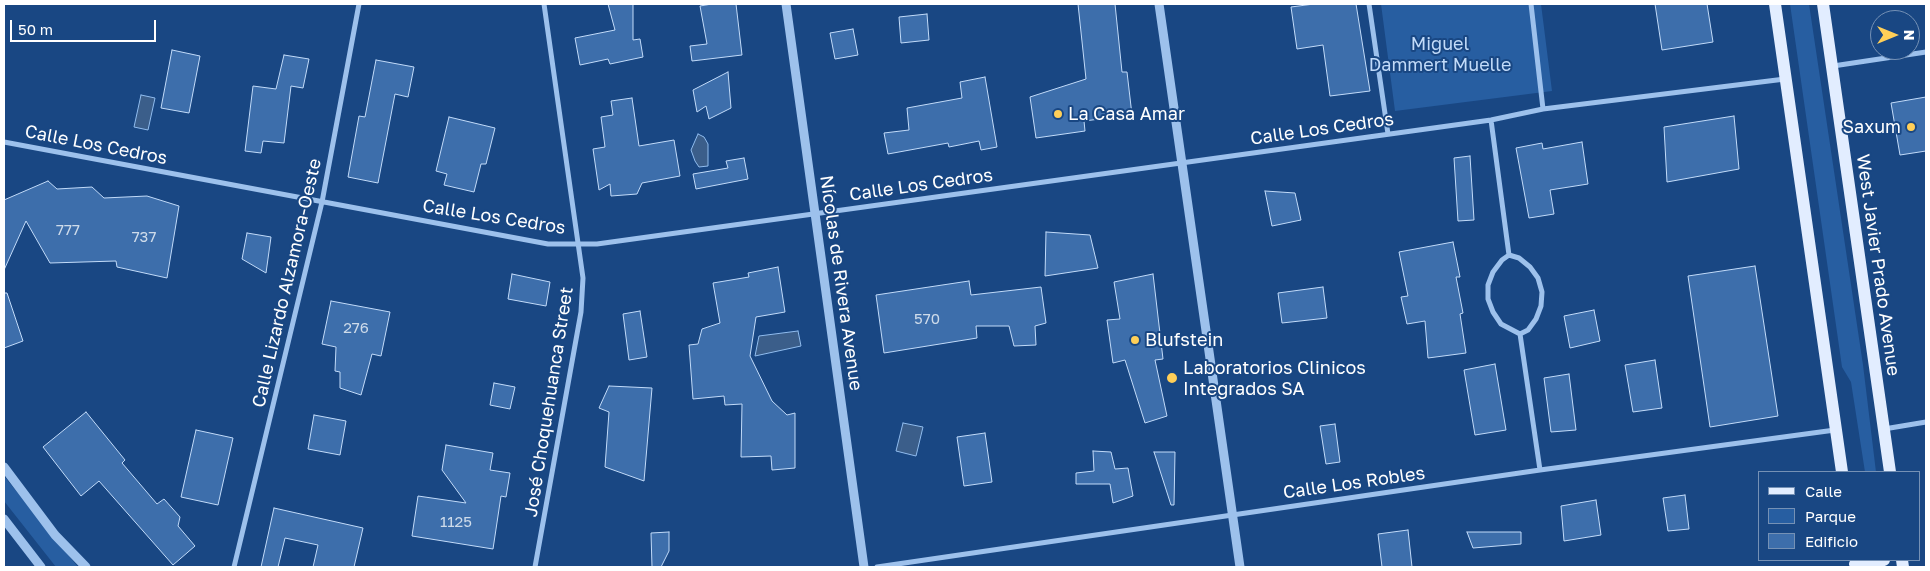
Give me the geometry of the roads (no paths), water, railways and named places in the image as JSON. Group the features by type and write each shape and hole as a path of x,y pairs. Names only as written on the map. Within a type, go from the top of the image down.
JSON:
{"main road":[{"path":"1775,4 1842,471"},
{"name":"West Javier Prado Avenue","path":"1823,4 1890,471"},
{"path":"1855,564 1877,561"}],"street":[{"name":"Calle Lizardo Alzamora-Oeste","path":"234,567 322,202 359,4"},
{"name":"José Choquehuanca Street","path":"535,567 580,312 583,278 544,4"},
{"name":"Nícolas de Rivera Avenue","path":"786,4 864,567"},
{"path":"1159,4 1240,567"},
{"path":"1369,4 1388,134"},
{"path":"1531,4 1543,109"},
{"path":"1831,66 1926,52"},
{"name":"Calle Los Cedros","path":"4,142 548,244 597,244 1491,120 1543,109 1786,79"},
{"path":"1491,120 1509,255"},
{"path":"1509,255 1492,272 1488,285 1488,299 1492,312 1501,324 1520,334"},
{"path":"1509,255 1519,258 1530,267 1538,278 1542,292 1542,306 1536,319 1528,330 1520,334"},
{"path":"1520,334 1540,470"},
{"path":"1883,429 1926,422"},
{"name":"Calle Los Robles","path":"878,567 1540,470 1836,430"},
{"path":"4,467 55,535 86,567"},
{"path":"4,519 41,567"}],"place":[{"name":"La Casa Amar","path":"1058,114"},
{"name":"Saxum","path":"1911,127"},
{"name":"Blufstein","path":"1135,340"},
{"name":"Laboratorios Clinicos Integrados SA","path":"1172,378"}],"park label":[{"name":"Miguel Dammert Muelle","path":"1440,54"}]}
